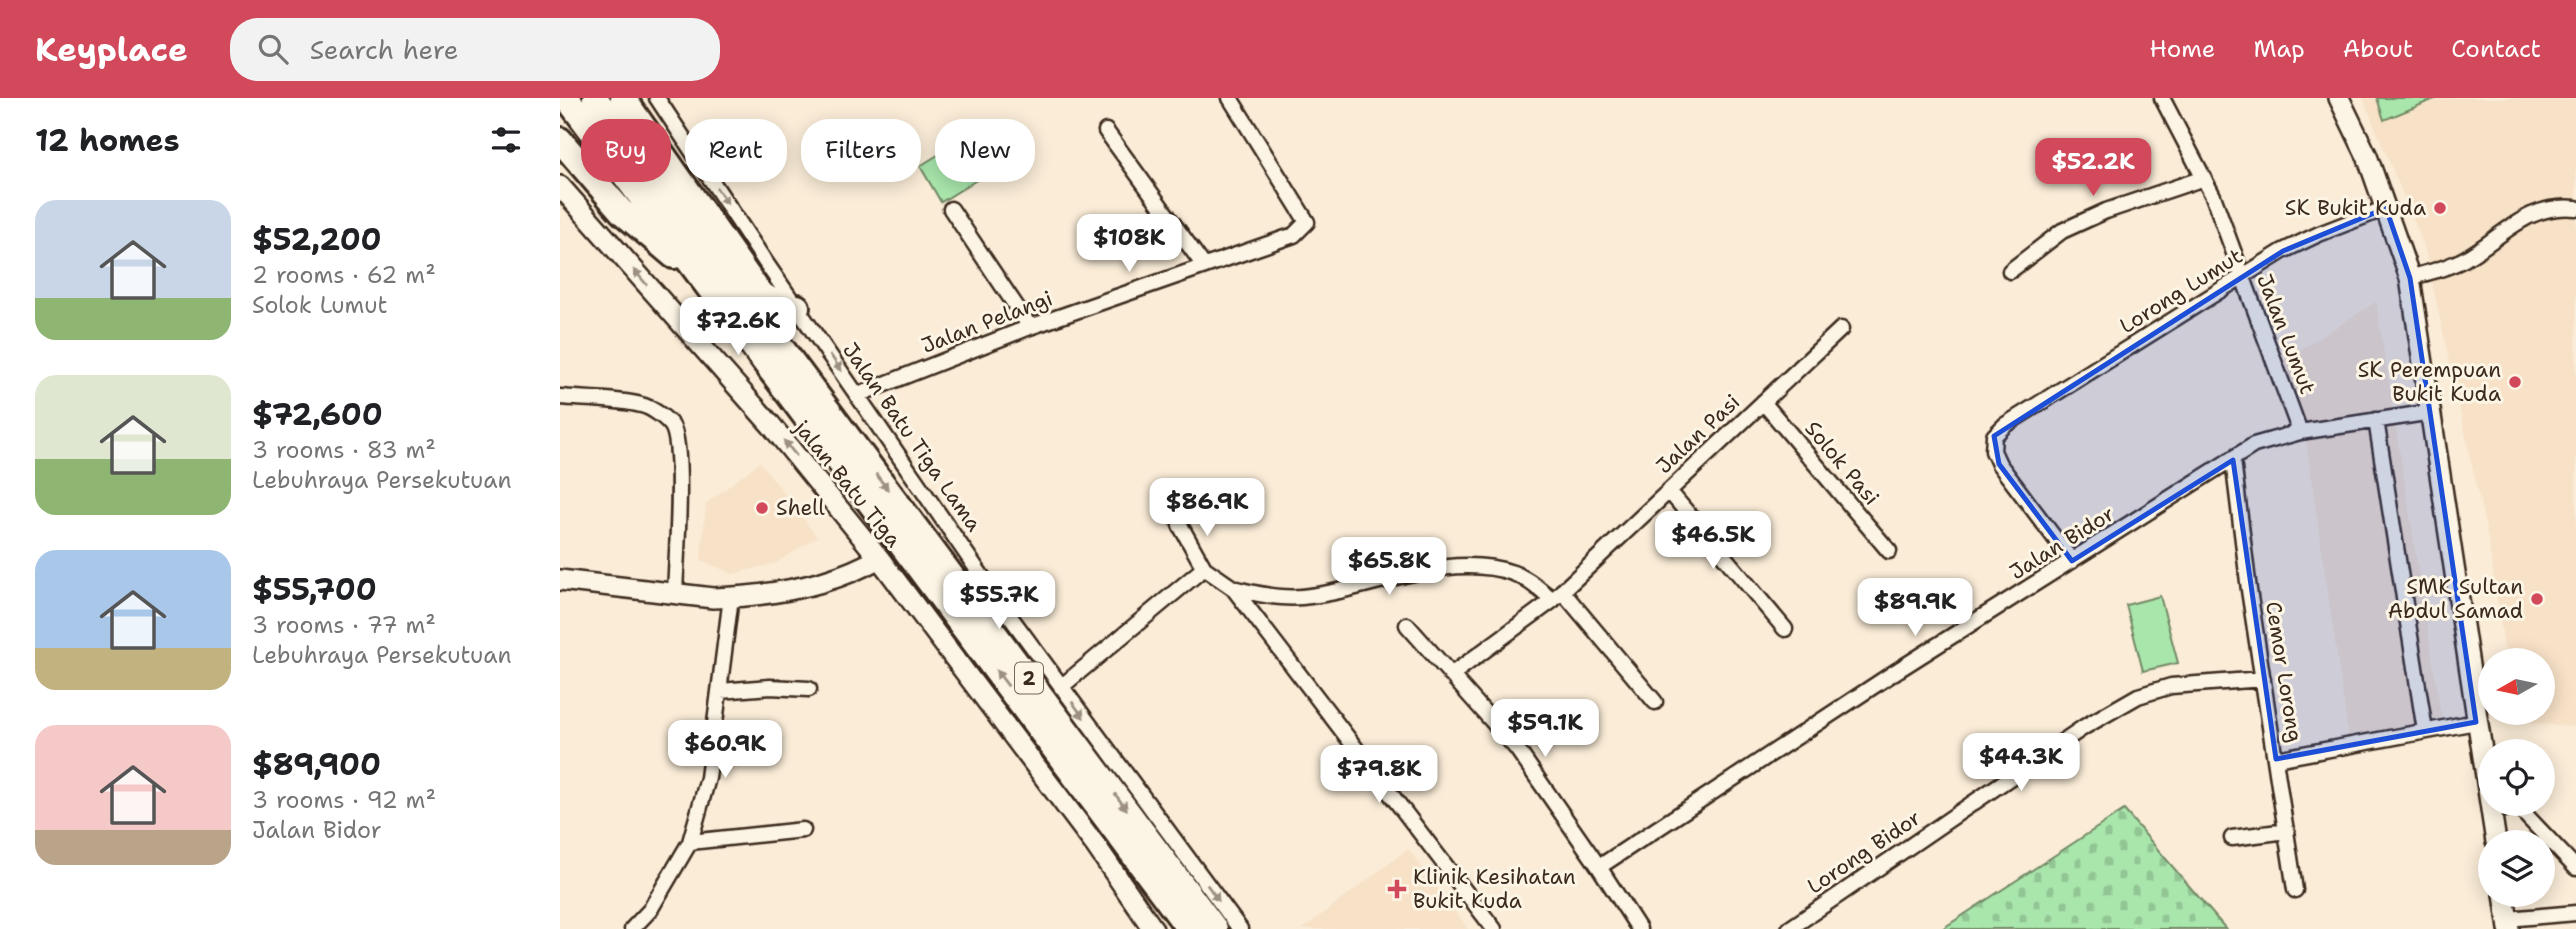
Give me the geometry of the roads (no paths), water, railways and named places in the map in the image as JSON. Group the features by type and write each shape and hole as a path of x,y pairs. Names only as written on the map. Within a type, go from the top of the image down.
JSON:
{"highway":[{"name":"2","path":"568,98 1189,929"},
{"name":"2","path":"595,98 1215,929"},
{"path":"623,98 761,294 788,357"},
{"path":"560,140 622,212 709,286"},
{"path":"761,294 782,307 797,307"}],"street":[{"name":"Jalan Batu Tiga Lama","path":"657,98 857,395 1061,687 1240,929"},
{"name":"Jalan Pelangi","path":"857,395 1030,327 1294,235 1307,222 1230,98"},
{"name":"Jalan Lumut","path":"2162,98 2204,178 2300,432"},
{"path":"2339,98 2367,156 2410,278 2479,739"},
{"path":"1107,131 1204,266"},
{"path":"2010,271 2062,232 2106,211 2204,178"},
{"name":"jalan Batu Tiga","path":"560,186 771,425 879,558 1057,794 1153,929"},
{"name":"Lorong Lumut","path":"2073,561 1999,464 1993,451 1994,436 2005,425 2295,246 2386,208"},
{"path":"2410,278 2464,259 2534,212 2576,208"},
{"path":"951,209 1030,327"},
{"name":"Jalan Pasi","path":"1451,675 1558,595 1841,329"},
{"path":"560,397 642,405 672,427 677,447 679,481 675,593"},
{"name":"Solok Pasi","path":"1763,402 1889,551"},
{"name":"Jalan Bidor","path":"1599,867 1895,672 2254,445 2300,432 2432,412"},
{"path":"2376,420 2425,731"},
{"name":"Cemor Lorong","path":"2233,460 2295,890"},
{"path":"1669,491 1785,629"},
{"path":"1180,525 1204,568 1233,588 1494,929"},
{"path":"560,580 731,597 811,585 879,558"},
{"path":"1233,588 1266,596 1301,597 1423,572 1462,567 1495,569 1516,574 1558,595 1655,702"},
{"path":"1061,687 1204,568"},
{"path":"632,929 650,910 690,842 708,778 731,597"},
{"path":"1407,625 1517,749 1639,929"},
{"name":"Lorong Bidor","path":"1800,926 2084,727 2138,696 2171,686 2263,679"},
{"path":"720,691 770,687 808,689"},
{"path":"2276,759 2476,722"},
{"path":"2527,816 2576,868"},
{"path":"690,842 803,830"},
{"path":"2232,838 2287,831"},
{"path":"2508,924 2576,913"}],"place":[{"name":"SK Bukit Kuda","path":"2440,208"},
{"name":"SK Perempuan Bukit Kuda","path":"2515,382"},
{"name":"Shell","path":"762,508"},
{"name":"SMK Sultan Abdul Samad","path":"2537,599"},
{"name":"Klinik Kesihatan Bukit Kuda","path":"1397,889"}]}
